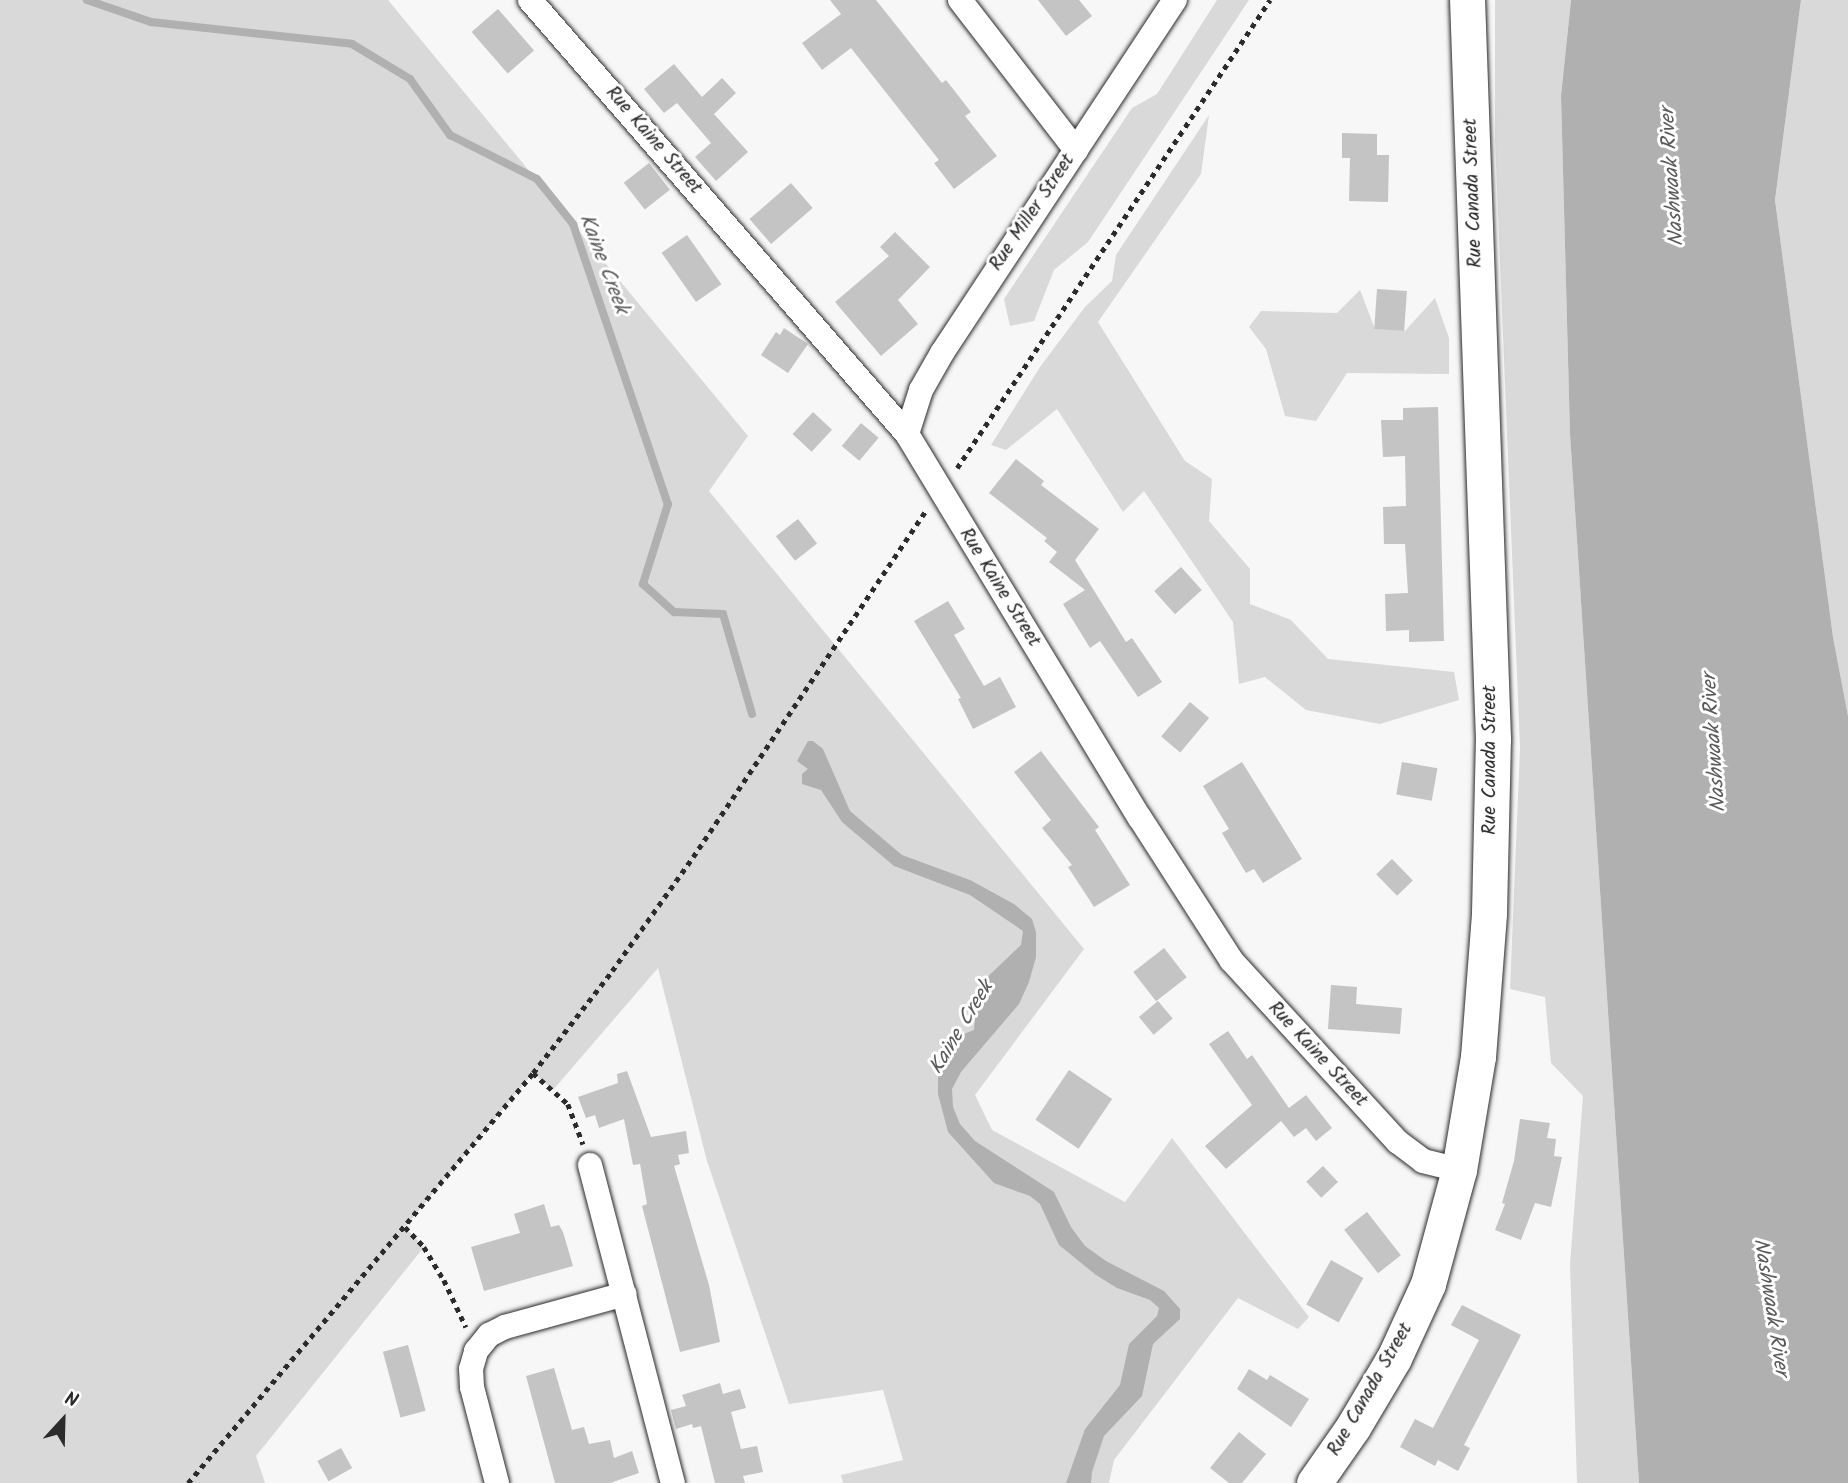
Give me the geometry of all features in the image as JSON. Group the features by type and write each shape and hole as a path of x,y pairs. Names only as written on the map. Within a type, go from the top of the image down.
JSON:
{"main road":[{"name":"Rue Canada Street","path":"1314,1483 1353,1427 1394,1358 1428,1284 1459,1170 1478,1057 1485,986 1493,739 1467,0"}],"street":[{"name":"Rue Kaine Street","path":"530,0 907,434 1140,818 1231,960 1398,1142 1423,1161 1459,1170"},
{"path":"960,0 1076,150"},
{"name":"Rue Miller Street","path":"907,434 921,390 942,353 1175,0"},
{"path":"590,1165 673,1483"},
{"path":"497,1483 472,1387 471,1369 476,1351 489,1335 505,1327 625,1294"}],"path":[{"path":"950,478 1270,0"},
{"path":"188,1483 533,1073 612,971 693,857 930,505"},
{"path":"533,1073 568,1104 590,1165"},
{"path":"405,1227 424,1248 444,1280 476,1351"}],"shaded area":[{"path":"0,0 388,0 748,436 709,491 1084,949 975,1095 992,1130 1125,1202 1172,1138 1309,1317 1298,1329 1238,1298 1114,1460 1109,1483 843,1483 841,1475 903,1460 883,1390 789,1404 707,1161 658,968 553,1090 533,1073 405,1227 424,1247 256,1456 265,1483 0,1483"},
{"path":"1217,0 1249,0 1088,242 1054,270 1034,321 1010,326 1004,299 1132,108 1157,94"},
{"path":"1495,0 1571,0 1561,96 1570,434 1639,1483 1577,1483 1570,1264 1583,1096 1551,1063 1545,997 1510,989 1520,748 1495,140"},
{"path":"1801,0 1848,0 1848,716 1833,637 1775,200"},
{"path":"1209,115 1201,174 1098,322 1185,461 1212,479 1209,521 1250,569 1250,604 1291,620 1328,659 1454,672 1459,700 1380,724 1306,710 1265,677 1239,684 1233,622 1144,491 1123,512 1057,409 1006,450 991,445 1040,367 1085,307 1112,281 1116,255"},
{"path":"1360,290 1375,329 1405,331 1435,298 1449,338 1449,374 1347,373 1316,421 1285,416 1266,349 1249,327 1261,311 1337,313"}],"water":[{"name":"Nashwaak River","path":"1571,0 1801,0 1775,200 1833,637 1848,716 1848,1483 1639,1483 1570,434 1561,96"},
{"path":"808,741 813,741 823,749 850,811 902,855 970,880 1014,904 1032,919 1036,932 1036,957 1029,982 1019,1004 961,1072 952,1089 953,1107 960,1124 975,1141 1054,1192 1071,1227 1085,1246 1106,1261 1164,1291 1180,1309 1180,1319 1153,1344 1142,1396 1104,1436 1091,1483 1066,1483 1085,1429 1120,1385 1129,1344 1157,1316 1159,1308 1150,1300 1117,1288 1096,1275 1059,1245 1040,1204 1030,1196 994,1183 948,1132 938,1094 938,1052 946,1041 974,1030 978,986 1021,945 1023,931 970,895 894,866 842,822 821,790 802,784 802,774 808,769 797,761"}],"building":[{"path":"830,0 876,0 942,83 946,80 971,112 965,116 997,156 954,189 934,163 939,160 851,48 822,70 802,43 841,14"},
{"path":"1038,0 1079,0 1092,16 1066,36"},
{"path":"498,9 534,51 508,73 472,32"},
{"path":"674,64 702,97 722,78 736,93 714,114 748,152 716,181 695,157 711,143 677,103 664,113 644,89"},
{"path":"1342,133 1377,134 1377,155 1389,155 1388,202 1349,201 1350,158 1342,158"},
{"path":"649,163 670,190 645,209 624,183"},
{"path":"791,183 813,208 771,244 749,219"},
{"path":"895,232 930,267 898,300 918,324 881,356 835,302 889,256 880,247"},
{"path":"687,235 721,284 696,302 662,253"},
{"path":"1377,289 1407,291 1404,331 1374,329"},
{"path":"784,328 808,344 788,373 761,355 776,332 780,335"},
{"path":"1438,407 1444,641 1409,642 1409,630 1386,631 1385,594 1408,593 1405,544 1384,544 1383,507 1406,506 1405,456 1383,457 1381,420 1403,420 1403,408"},
{"path":"813,412 832,430 812,452 793,434"},
{"path":"861,423 879,438 859,461 842,446"},
{"path":"1016,459 1044,481 1041,485 1099,529 1075,560 1126,642 1132,638 1162,682 1138,697 1100,641 1090,648 1063,604 1085,590 1049,562 1057,552 1044,541 1047,538 989,493"},
{"path":"798,519 817,543 795,561 776,536"},
{"path":"1181,567 1202,590 1175,614 1154,591"},
{"path":"948,601 965,629 954,635 984,686 1000,677 1016,707 973,729 958,699 961,698 914,621"},
{"path":"1190,702 1209,718 1180,753 1161,736"},
{"path":"1041,751 1099,827 1095,830 1130,885 1094,907 1068,867 1072,865 1042,828 1051,820 1014,772"},
{"path":"1242,762 1302,859 1263,883 1254,869 1246,873 1222,833 1229,829 1203,786"},
{"path":"1402,762 1437,768 1432,801 1396,794"},
{"path":"1392,859 1413,881 1397,896 1376,874"},
{"path":"1164,948 1187,977 1156,1001 1133,972"},
{"path":"1331,985 1357,987 1356,1004 1402,1008 1400,1034 1328,1029"},
{"path":"1158,1001 1173,1019 1154,1035 1139,1017"},
{"path":"1228,1031 1247,1059 1252,1055 1289,1108 1306,1095 1332,1128 1316,1141 1306,1128 1294,1137 1281,1121 1226,1169 1205,1146 1252,1105 1209,1044"},
{"path":"1069,1070 1112,1099 1079,1149 1035,1120"},
{"path":"627,1071 651,1137 686,1131 689,1153 678,1155 680,1164 674,1166 709,1285 720,1342 680,1352 642,1206 647,1204 640,1164 633,1165 624,1119 599,1128 595,1115 586,1118 578,1097 618,1083 617,1074"},
{"path":"1520,1119 1550,1123 1547,1138 1556,1139 1554,1156 1562,1157 1551,1207 1535,1203 1521,1240 1495,1230 1505,1204 1502,1203 1514,1161"},
{"path":"1323,1166 1338,1182 1321,1198 1306,1182"},
{"path":"544,1204 551,1227 559,1225 563,1232 573,1266 484,1291 471,1247 520,1233 514,1214"},
{"path":"1367,1212 1401,1255 1378,1273 1344,1230"},
{"path":"1331,1260 1363,1278 1339,1323 1306,1305"},
{"path":"1462,1305 1521,1335 1464,1445 1470,1448 1458,1471 1438,1460 1435,1466 1400,1447 1415,1419 1433,1428 1479,1340 1451,1325"},
{"path":"408,1345 426,1411 400,1417 383,1352"},
{"path":"554,1368 572,1430 584,1427 589,1444 610,1440 614,1458 632,1451 639,1473 610,1483 555,1483 526,1376"},
{"path":"1249,1369 1267,1380 1270,1375 1309,1399 1291,1427 1237,1389"},
{"path":"720,1383 723,1394 740,1389 746,1408 731,1412 741,1449 757,1446 763,1472 743,1476 745,1483 715,1483 701,1426 693,1428 692,1424 676,1429 671,1410 686,1406 682,1395"},
{"path":"1239,1432 1266,1454 1242,1483 1229,1483 1210,1468"},
{"path":"341,1448 352,1468 329,1481 317,1461"}],"waterway":[{"name":"Kaine Creek","path":"87,0 151,22 352,44 410,79 450,135 537,179 573,224 668,504 643,584 674,612 723,614 752,714"}]}
